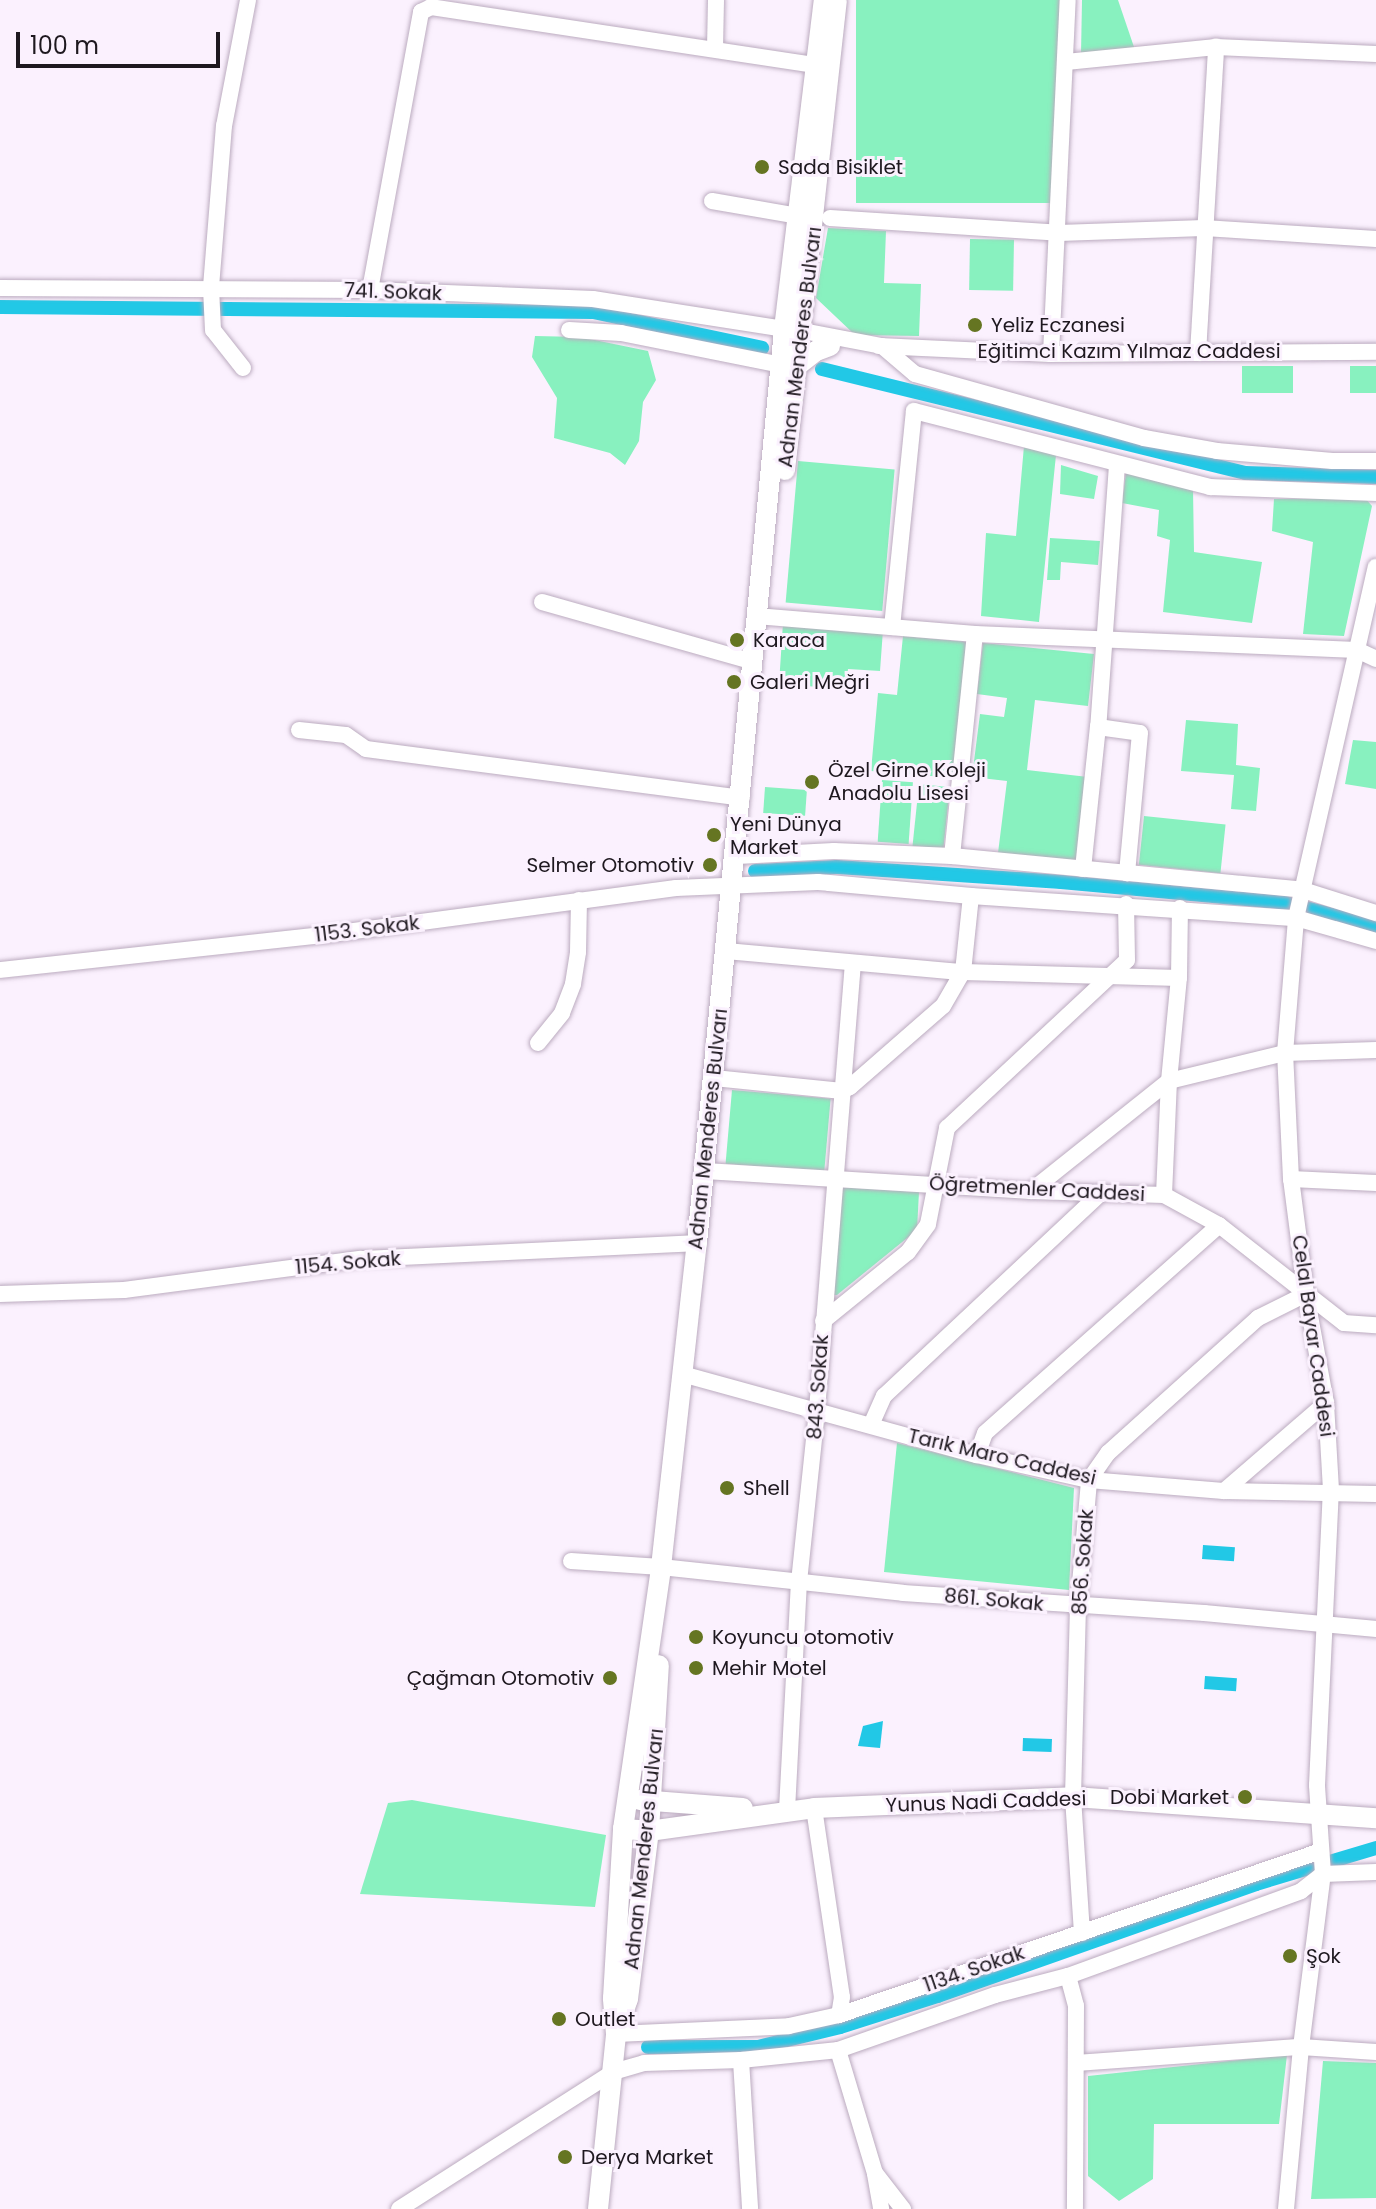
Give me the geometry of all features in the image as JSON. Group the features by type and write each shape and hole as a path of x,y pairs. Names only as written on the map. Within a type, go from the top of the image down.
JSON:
{"main road":[{"name":"Adnan Menderes Bulvarı","path":"793,336 798,216 824,0"},
{"name":"Adnan Menderes Bulvarı","path":"598,2209 616,2034 613,1998 623,1829 661,1567 705,1171 752,692 789,365 837,0"},
{"path":"789,365 830,346"},
{"name":"Adnan Menderes Bulvarı","path":"752,692 751,661 762,616"},
{"name":"Adnan Menderes Bulvarı","path":"616,2034 628,1999 653,1801 661,1567"},
{"path":"644,1874 667,1839 691,1815 666,1781 655,1753"},
{"name":"Yunus Nadi Caddesi","path":"623,1829 649,1831 691,1815 1073,1797 1376,1818"},
{"name":"Yunus Nadi Caddesi","path":"628,1799 653,1801 691,1815"}],"street":[{"path":"243,368 213,330 211,287 224,126 248,0"},
{"path":"715,48 716,0"},
{"path":"1051,354 1068,0"},
{"path":"370,290 421,12 431,7 816,65"},
{"path":"1066,62 1216,47 1376,54"},
{"path":"1198,353 1216,47"},
{"path":"712,201 798,216"},
{"path":"830,218 1059,233 1204,228 1376,239"},
{"name":"741. Sokak","path":"0,288 211,287 593,299 793,336"},
{"path":"569,330 635,335 789,365"},
{"name":"Eğitimci Kazım Yılmaz Caddesi","path":"793,336 830,346 1051,354 1376,352"},
{"name":"Eğitimci Kazım Yılmaz Caddesi","path":"793,336 882,346"},
{"path":"882,346 915,374 1144,438 1217,451 1333,461 1376,461"},
{"path":"892,627 914,411 1210,487 1376,493"},
{"path":"1083,869 1098,727 1117,465"},
{"name":"Celal Bayar Caddesi","path":"1286,2209 1301,2047 1323,1874 1317,1785 1331,1490 1326,1403 1306,1294 1291,1179 1285,1053 1296,918 1376,567"},
{"path":"542,602 751,661"},
{"path":"762,616 975,634 1357,650 1376,659"},
{"path":"952,856 975,634"},
{"path":"1098,727 1140,733 1127,873"},
{"path":"299,730 346,735 366,749 742,798"},
{"path":"737,856 834,851 952,856 1303,890 1376,913"},
{"name":"1153. Sokak","path":"0,970 324,935 676,888 818,882 971,896 1126,904 1296,918 1376,941"},
{"path":"714,1078 842,1091 943,1006 963,972 971,896"},
{"path":"538,1043 562,1013 573,984 578,952 579,900"},
{"path":"823,1321 908,1252 928,1224 947,1128 1127,960 1126,904"},
{"path":"1164,1195 1169,1081 1179,978 1180,908"},
{"path":"726,951 963,972 1179,978"},
{"name":"843. Sokak","path":"787,1810 799,1582 817,1410 853,964"},
{"path":"1031,1191 1169,1081 1285,1053 1376,1050"},
{"name":"Öğretmenler Caddesi","path":"705,1171 1031,1191 1164,1195 1219,1225 1344,1323 1376,1325"},
{"path":"1291,1179 1376,1183"},
{"path":"871,1425 884,1396 1102,1192"},
{"path":"977,1455 985,1433 1219,1225"},
{"name":"1154. Sokak","path":"0,1294 124,1290 361,1259 697,1243"},
{"name":"856. Sokak","path":"1082,1933 1073,1797 1078,1607 1089,1480 1108,1453 1258,1318 1306,1294"},
{"name":"Tarık Maro Caddesi","path":"682,1374 977,1455 1089,1480 1224,1491 1331,1490 1376,1494"},
{"path":"1224,1491 1326,1403"},
{"name":"861. Sokak","path":"571,1561 1078,1607 1204,1613 1376,1629"},
{"path":"814,1808 842,1997 839,2015"},
{"name":"1134. Sokak","path":"616,2034 789,2026 839,2015 1322,1852"},
{"path":"399,2209 613,2072 644,2063 741,2060 838,2050 995,1995 1068,1976 1301,1891 1323,1874 1376,1872"},
{"path":"1068,1976 1076,2006 1075,2209"},
{"path":"1076,2063 1301,2047 1376,2052"},
{"path":"838,2050 875,2173 881,2209"},
{"path":"741,2060 750,2209"},
{"path":"875,2173 903,2209"}],"green space":[{"path":"856,0 1062,0 1062,203 856,203"},
{"path":"1082,0 1118,0 1135,50 1081,54"},
{"path":"828,228 886,231 884,283 921,284 919,336 855,335 816,298"},
{"path":"970,239 1014,240 1013,291 969,290"},
{"path":"535,336 580,337 648,351 656,380 643,402 639,441 625,465 610,453 554,438 557,398 532,357"},
{"path":"1242,366 1293,366 1293,393 1242,393"},
{"path":"1350,366 1376,366 1376,393 1350,393"},
{"path":"1024,446 1056,455 1039,622 981,616 986,533 1016,536"},
{"path":"798,461 895,469 882,611 786,602"},
{"path":"1061,465 1098,476 1094,499 1060,494"},
{"path":"1126,473 1193,489 1194,552 1262,562 1252,623 1163,612 1170,540 1157,536 1159,510 1122,503"},
{"path":"1365,498 1372,506 1344,636 1303,634 1313,542 1272,531 1274,499"},
{"path":"1050,538 1100,541 1098,565 1061,562 1060,580 1047,580"},
{"path":"783,623 883,630 880,671 848,669 846,689 779,684"},
{"path":"903,636 968,642 955,778 871,771 878,693 897,695"},
{"path":"983,643 1094,654 1088,706 1035,700 1027,770 1088,777 1078,863 998,853 1007,781 972,777 980,714 1004,717 1007,698 977,694"},
{"path":"1186,720 1238,724 1236,765 1260,768 1256,811 1231,809 1234,775 1181,771"},
{"path":"1353,740 1376,742 1376,789 1345,784"},
{"path":"882,780 913,782 909,844 878,842"},
{"path":"919,784 950,787 943,849 913,846"},
{"path":"765,787 807,790 805,816 763,813"},
{"path":"1144,816 1226,825 1220,873 1139,865"},
{"path":"732,1090 831,1099 824,1172 726,1164"},
{"path":"840,1187 919,1192 917,1230 837,1295 828,1295"},
{"path":"897,1443 1074,1488 1069,1590 884,1572"},
{"path":"412,1800 606,1835 595,1907 360,1894 388,1803"},
{"path":"1287,2055 1279,2124 1154,2124 1153,2179 1119,2201 1088,2176 1088,2076"},
{"path":"1323,2061 1376,2063 1376,2198 1311,2199"}],"water":[{"path":"1203,1545 1235,1547 1234,1561 1202,1559"},
{"path":"1205,1676 1237,1678 1236,1691 1204,1689"},
{"path":"883,1721 880,1748 858,1746 863,1726"},
{"path":"1023,1738 1052,1739 1052,1752 1023,1751"}],"waterway":[{"path":"0,307 593,312 762,348"},
{"path":"822,369 1245,473 1376,477"},
{"path":"755,871 837,867 1061,882 1286,903 1376,926"},
{"path":"648,2047 758,2047 840,2027 938,1996 1256,1884 1376,1848"}],"place":[{"name":"Sada Bisiklet","path":"762,167"},
{"name":"Yeliz Eczanesi","path":"975,325"},
{"name":"Karaca","path":"737,640"},
{"name":"Galeri Meğri","path":"734,682"},
{"name":"Özel Girne Koleji Anadolu Lisesi","path":"812,782"},
{"name":"Yeni Dünya Market","path":"714,835"},
{"name":"Selmer Otomotiv","path":"710,865"},
{"name":"Shell","path":"727,1488"},
{"name":"Koyuncu otomotiv","path":"696,1637"},
{"name":"Mehir Motel","path":"696,1668"},
{"name":"Çağman Otomotiv","path":"610,1678"},
{"name":"Dobi Market","path":"1245,1797"},
{"name":"Şok","path":"1290,1956"},
{"name":"Outlet","path":"559,2019"},
{"name":"Derya Market","path":"565,2157"}]}
